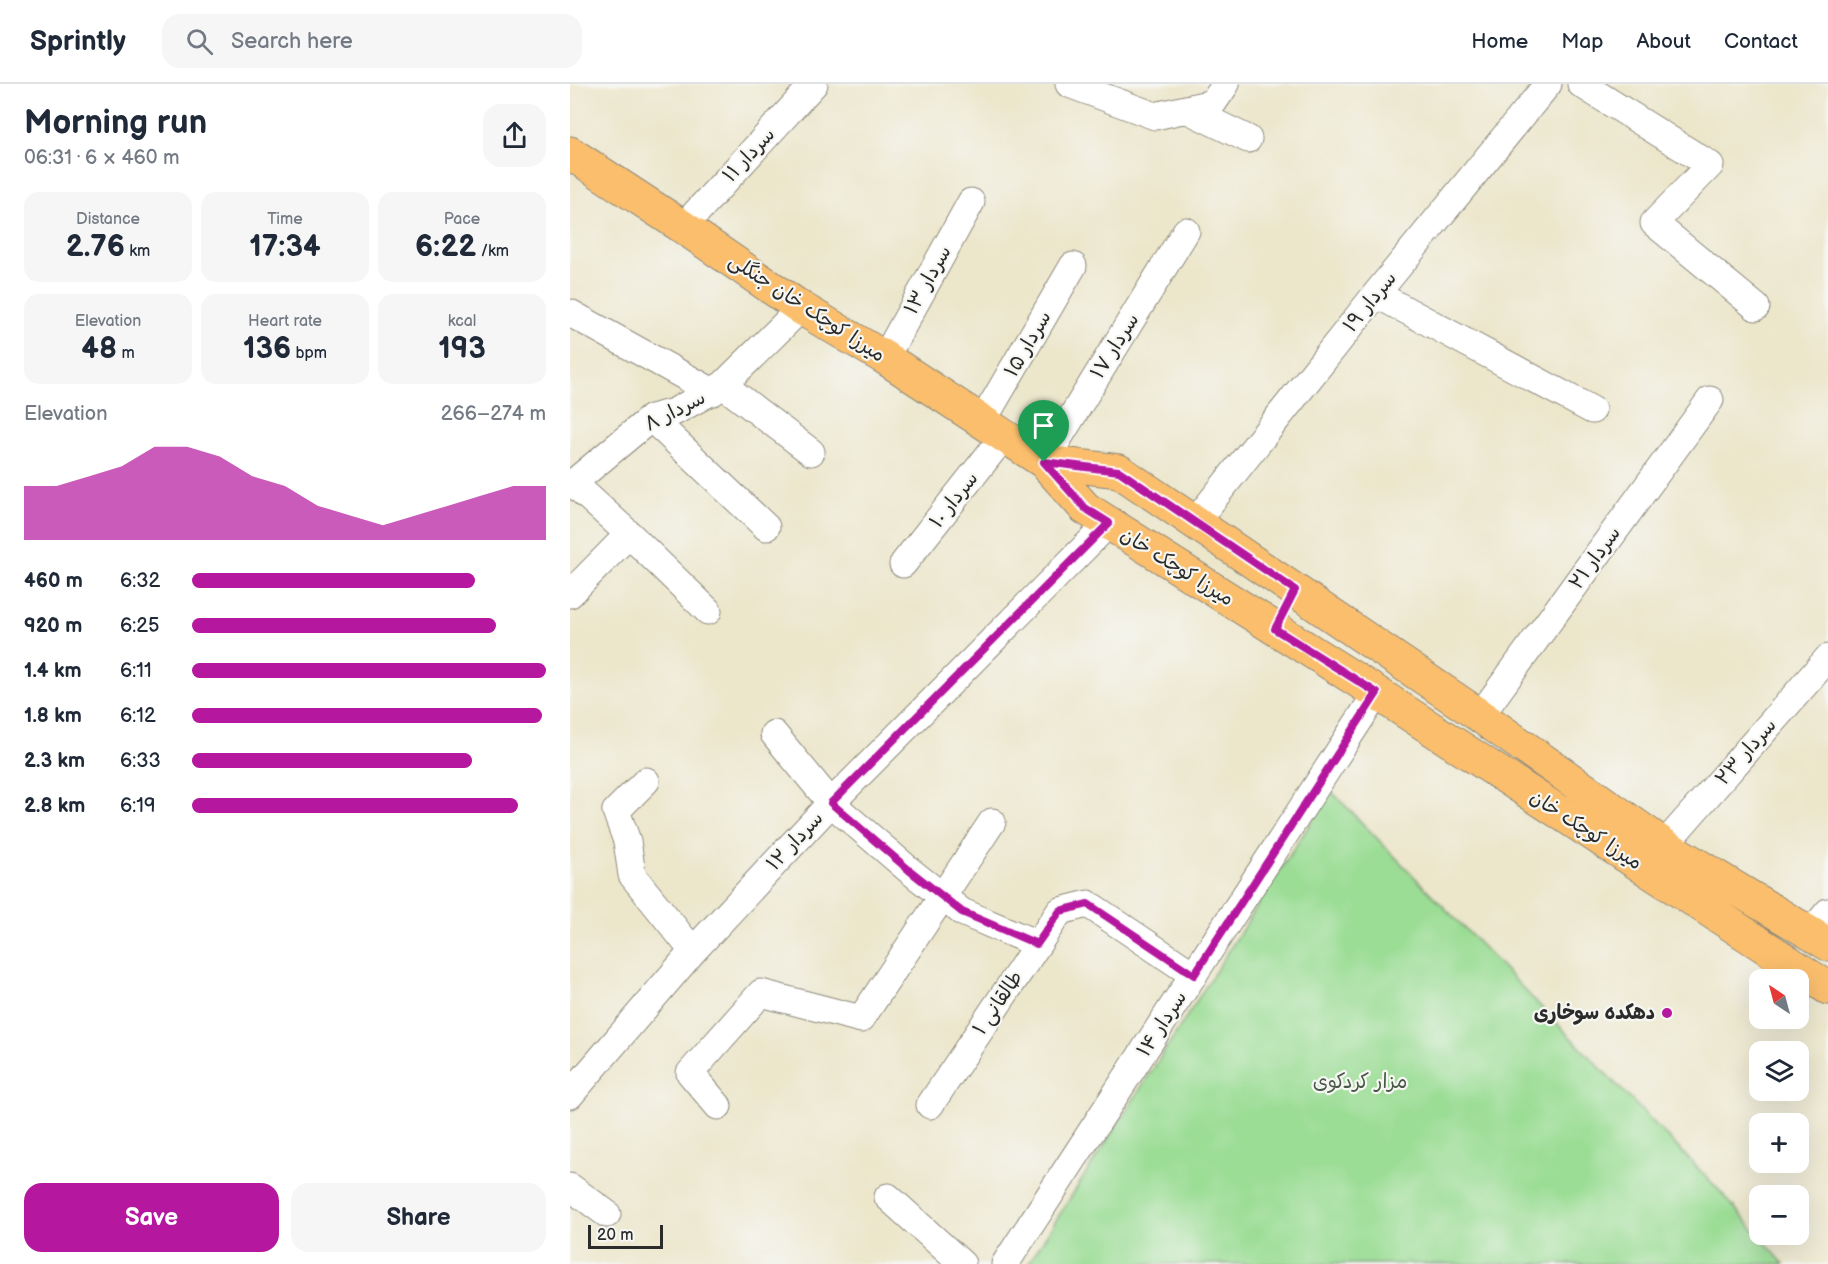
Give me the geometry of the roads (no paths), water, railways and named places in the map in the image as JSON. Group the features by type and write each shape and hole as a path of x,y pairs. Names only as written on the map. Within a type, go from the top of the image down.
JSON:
{"main road":[{"name":"میرزا کوچک خان جنگلی","path":"570,153 801,308 885,358 1044,462"},
{"name":"میرزا کوچک خان","path":"1044,462 1119,471 1480,716 1664,845 1822,930"},
{"name":"میرزا کوچک خان","path":"1044,462 1085,508 1377,693 1828,988"},
{"path":"1275,629 1295,590"}],"street":[{"path":"1069,84 1155,116 1213,103 1226,84"},
{"name":"سردار ۱۹","path":"1195,522 1376,294 1548,84"},
{"path":"1581,84 1710,165 1654,223 1756,307"},
{"name":"سردار ۱۱","path":"683,227 800,89"},
{"path":"1186,109 1248,138"},
{"name":"سردار ۱۳","path":"885,358 971,202"},
{"name":"سردار ۱۷","path":"1044,462 1186,231"},
{"name":"سردار ۱۵","path":"993,429 1073,266"},
{"path":"1376,294 1592,410"},
{"name":"سردار ۸","path":"571,483 651,418 674,412 718,388 801,308"},
{"path":"570,313 718,388 811,452"},
{"name":"سردار ۲۱","path":"1480,716 1710,400"},
{"path":"651,418 766,527"},
{"name":"سردار ۱۰","path":"903,564 993,429"},
{"path":"571,483 629,534 708,611"},
{"name":"سردار ۱۲","path":"570,1095 693,951 831,803 1109,523"},
{"path":"570,594 629,534"},
{"name":"سردار ۲۳","path":"1664,845 1828,658"},
{"name":"سردار ۱۴","path":"1005,1264 1377,693"},
{"path":"774,734 831,803 962,912 1037,944"},
{"path":"646,780 616,811 627,841 632,875 693,951"},
{"path":"718,1106 690,1073 761,993 861,1018 992,822"},
{"name":"طالقانی ۱","path":"930,1105 1060,911 1088,904 1194,975"},
{"path":"570,1187 607,1214"},
{"path":"888,1197 962,1264"}],"place":[{"name":"دهکده سوخاری","path":"1667,1013"}],"park label":[{"name":"مزار کردکوی","path":"1360,1082"}]}
